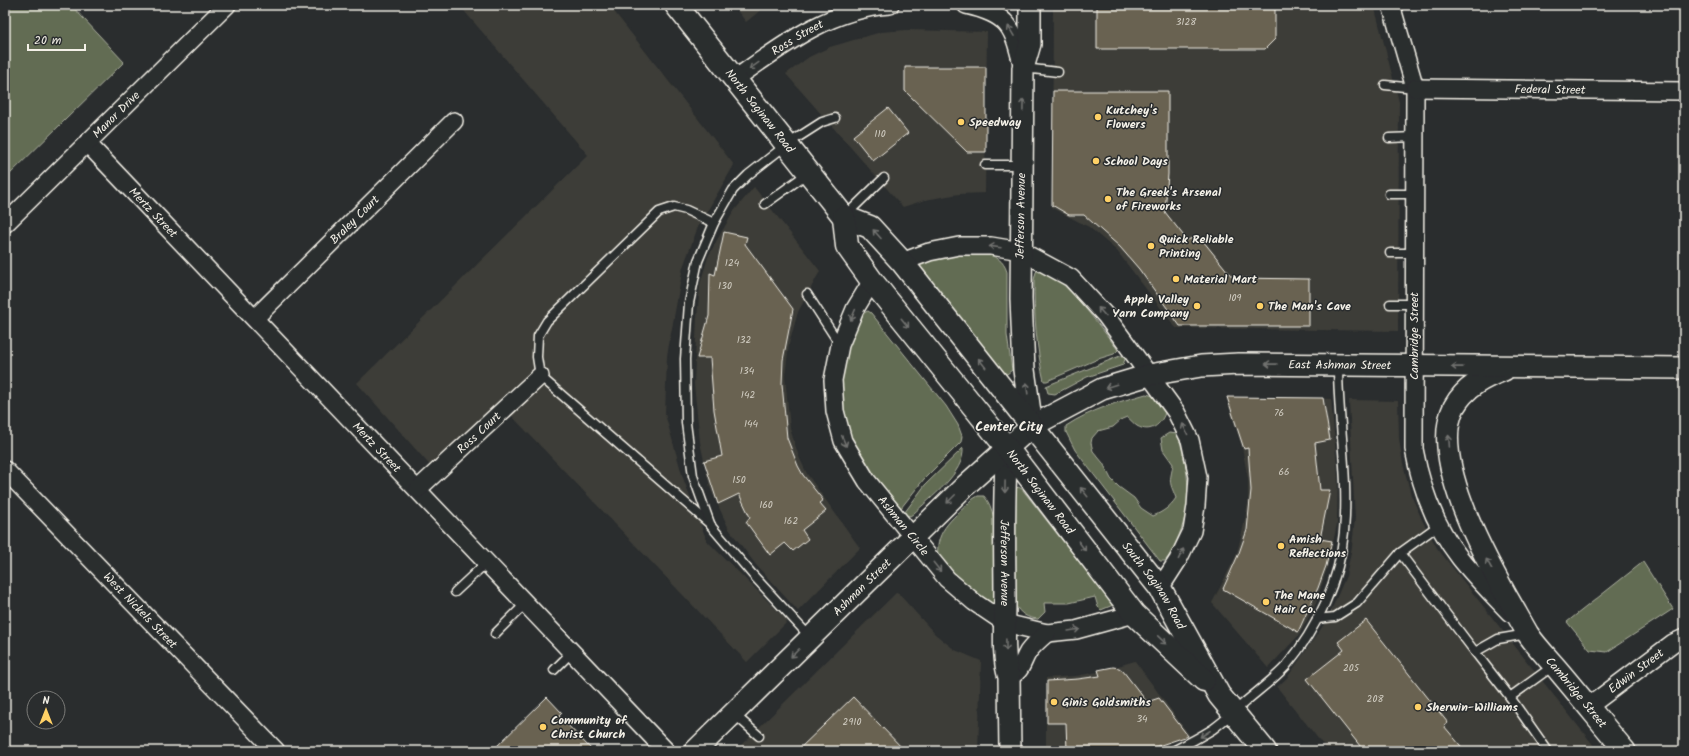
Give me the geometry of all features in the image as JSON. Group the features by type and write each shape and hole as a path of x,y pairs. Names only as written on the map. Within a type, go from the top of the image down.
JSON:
{"main road":[{"name":"North Saginaw Road","path":"676,5 844,217 847,246 872,282 1007,448 1134,614 1219,694"},
{"path":"844,217 870,227 902,262 1032,426"},
{"name":"South Saginaw Road","path":"1032,426 1160,588 1219,694 1265,751"}],"street":[{"name":"Manor Drive","path":"5,224 227,5"},
{"name":"Ross Street","path":"735,79 791,39 816,26 862,9 890,5"},
{"path":"966,5 997,15 1004,21 1011,30 1017,43 1023,68"},
{"name":"Jefferson Avenue","path":"1030,5 1030,44 1023,68 1021,251 1022,337 1032,426"},
{"name":"Cambridge Street","path":"1391,5 1415,88 1414,449 1418,474 1425,494 1440,525 1460,558 1528,634 1625,751"},
{"name":"Federal Street","path":"1415,88 1684,90"},
{"name":"Braley Court","path":"255,318 454,121"},
{"name":"Mertz Street","path":"88,142 666,751"},
{"path":"902,262 929,252 959,246 991,246 1021,251 1071,278 1106,316 1179,416 1190,440 1198,477 1196,506 1192,531 1178,560 1160,588"},
{"name":"Ashman Circle","path":"872,282 855,309 840,345 833,380 835,411 843,441 867,481 947,579 974,602 1005,623 1047,633 1076,630 1134,614"},
{"name":"East Ashman Street","path":"1032,426 1102,389 1149,375 1201,366 1338,365 1510,368 1684,368"},
{"name":"Cambridge Street","path":"1510,368 1480,381 1464,394 1454,408 1450,420 1448,435 1453,476 1472,528 1485,558 1528,634"},
{"name":"Ross Court","path":"418,489 540,376"},
{"name":"Ashman Street","path":"695,751 966,485 1032,426"},
{"name":"Jefferson Avenue","path":"1007,448 1004,488 1005,623 1006,670 1009,677 1010,751"},
{"name":"West Nickels Street","path":"5,470 276,751"},
{"path":"1009,677 1017,673 1034,644 1047,633"},
{"name":"Edwin Street","path":"1588,706 1673,643 1684,638"}],"lane":[{"path":"1023,68 1058,72"},
{"path":"1385,85 1415,88"},
{"path":"711,526 693,476 686,423 685,359 689,303 698,261 714,224 733,190 748,175 786,145 822,122 835,118"},
{"path":"1389,138 1415,137"},
{"path":"985,165 1022,165"},
{"path":"765,204 809,172"},
{"path":"844,217 884,178"},
{"path":"1389,194 1414,194"},
{"path":"714,224 686,210 674,207 658,212 547,322 538,336 537,357 540,376 711,526 752,574 811,637"},
{"path":"1390,253 1414,253"},
{"path":"807,294 840,345"},
{"path":"1390,304 1414,304"},
{"path":"1173,751 1214,728 1286,666 1304,641 1317,619 1332,587 1341,558 1345,498 1338,397 1338,365"},
{"path":"1317,619 1335,617 1357,603 1400,553 1440,525"},
{"path":"1400,553 1510,697 1548,751"},
{"path":"455,592 487,562"},
{"path":"495,634 526,604"},
{"path":"1475,652 1498,639 1528,634"},
{"path":"554,670 572,652"},
{"path":"1510,697 1554,665"},
{"path":"733,713 758,736"}],"shaded area":[{"path":"459,5 609,5 734,165 698,227 683,267 667,356 665,414 683,478 707,541 788,621 747,662 508,412 442,479 357,383 588,155"},
{"path":"733,5 767,5 746,22"},
{"path":"1053,5 1374,5 1399,102 1398,331 1176,328 1117,251 1089,227 1052,208"},
{"path":"907,30 987,32 985,193 959,194 925,200 903,207 786,74 809,57 830,47 881,32"},
{"path":"754,187 820,271 798,312 789,344 785,376 790,429 799,457 807,474 860,548 798,611 756,565 729,529 710,488 700,442 694,384 700,284 708,257 718,238 734,211"},
{"path":"1226,397 1331,399 1338,476 1337,524 1328,565 1316,603 1300,634 1268,668 1212,603 1236,556 1248,502 1248,479 1242,447"},
{"path":"1349,400 1398,401 1399,439 1403,464 1411,495 1437,548 1598,751 1328,751 1277,687 1287,678 1327,620 1346,576 1352,547 1355,518"},
{"path":"897,592 935,634 955,650 981,661 978,751 735,751"},
{"path":"1135,661 1190,736 1149,751 1046,751 1046,678 1076,676 1098,672"}],"green space":[{"path":"5,5 71,5 124,62 5,179"},
{"path":"977,253 992,256 1003,264 1007,272 1007,335 1012,370 1007,374 1003,374 920,269 919,265 924,261 953,254"},
{"path":"1038,270 1047,273 1058,280 1081,303 1118,350 1114,354 1044,381 1037,343 1035,318 1034,280"},
{"path":"868,311 946,406 958,425 962,436 961,442 924,479 901,508 860,455 850,435 843,411 841,385 847,348 857,322 862,315"},
{"path":"1123,356 1125,359 1123,365 1087,377 1055,394 1048,393 1046,386"},
{"path":"1146,394 1154,396 1165,413 1161,421 1155,427 1147,429 1142,428 1137,426 1127,417 1122,419 1113,427 1098,431 1092,438 1091,443 1093,451 1103,463 1111,479 1134,498 1141,508 1153,516 1166,509 1176,498 1170,481 1173,464 1163,450 1161,438 1169,433 1178,434 1187,475 1187,501 1182,528 1173,550 1165,561 1160,561 1075,450 1066,432 1066,426 1085,415 1115,403"},
{"path":"963,448 962,457 953,476 937,493 913,514 910,516 906,515 905,512 925,485"},
{"path":"1018,487 1022,489 1113,605 1101,610 1098,607 1095,597 1069,603 1044,603 1045,612 1038,619 1030,618 1019,610 1015,604 1013,492"},
{"path":"978,496 984,496 990,506 994,518 997,548 995,605 990,604 967,587 938,556 938,547 943,531 953,518"},
{"path":"1643,562 1673,609 1607,652 1590,650 1567,622"}],"building":[{"path":"1097,5 1275,5 1275,39 1265,49 1097,49"},
{"name":"Speedway","path":"905,67 986,67 986,152 967,152 905,91"},
{"path":"1053,91 1168,91 1168,174 1165,212 1187,240 1199,236 1233,278 1309,279 1309,326 1180,326 1139,269 1120,247 1084,215 1069,215 1052,205"},
{"path":"888,108 908,133 873,161 853,136"},
{"path":"724,232 747,237 745,244 793,309 783,360 782,384 787,438 798,466 803,475 823,500 819,503 826,511 802,530 808,539 793,551 785,543 770,555 746,522 750,517 739,494 718,504 704,461 722,456 714,410 710,358 697,358 709,316 710,273 715,275"},
{"path":"1227,397 1323,398 1330,440 1315,443 1320,490 1330,490 1320,539 1332,541 1326,566 1318,588 1298,632 1223,589 1239,553 1247,530 1251,490 1248,448 1244,449"},
{"path":"1366,620 1448,723 1444,726 1465,751 1364,751 1307,679 1344,650 1338,642"},
{"path":"1113,667 1119,668 1123,671 1147,702 1159,698 1188,736 1143,751 1067,751 1066,723 1047,723 1047,681 1100,676 1098,670"},
{"name":"Community of Christ Church","path":"547,697 562,713 559,716 593,751 492,751"},
{"path":"853,697 905,751 797,751"}],"place":[{"name":"Kutchey's Flowers","path":"1098,117"},
{"name":"Speedway","path":"961,122"},
{"name":"School Days","path":"1096,161"},
{"name":"The Greek's Arsenal of Fireworks","path":"1108,199"},
{"name":"Quick Reliable Printing","path":"1151,246"},
{"name":"Material Mart","path":"1176,279"},
{"name":"Apple Valley Yarn Company","path":"1197,306"},
{"name":"The Man's Cave","path":"1260,306"},
{"name":"Amish Reflections","path":"1281,546"},
{"name":"The Mane Hair Co.","path":"1266,602"},
{"name":"Ginis Goldsmiths","path":"1054,702"},
{"name":"Sherwin-Williams","path":"1418,707"},
{"name":"Community of Christ Church","path":"543,727"}],"district":[{"name":"Center City","path":"1009,427"}]}
